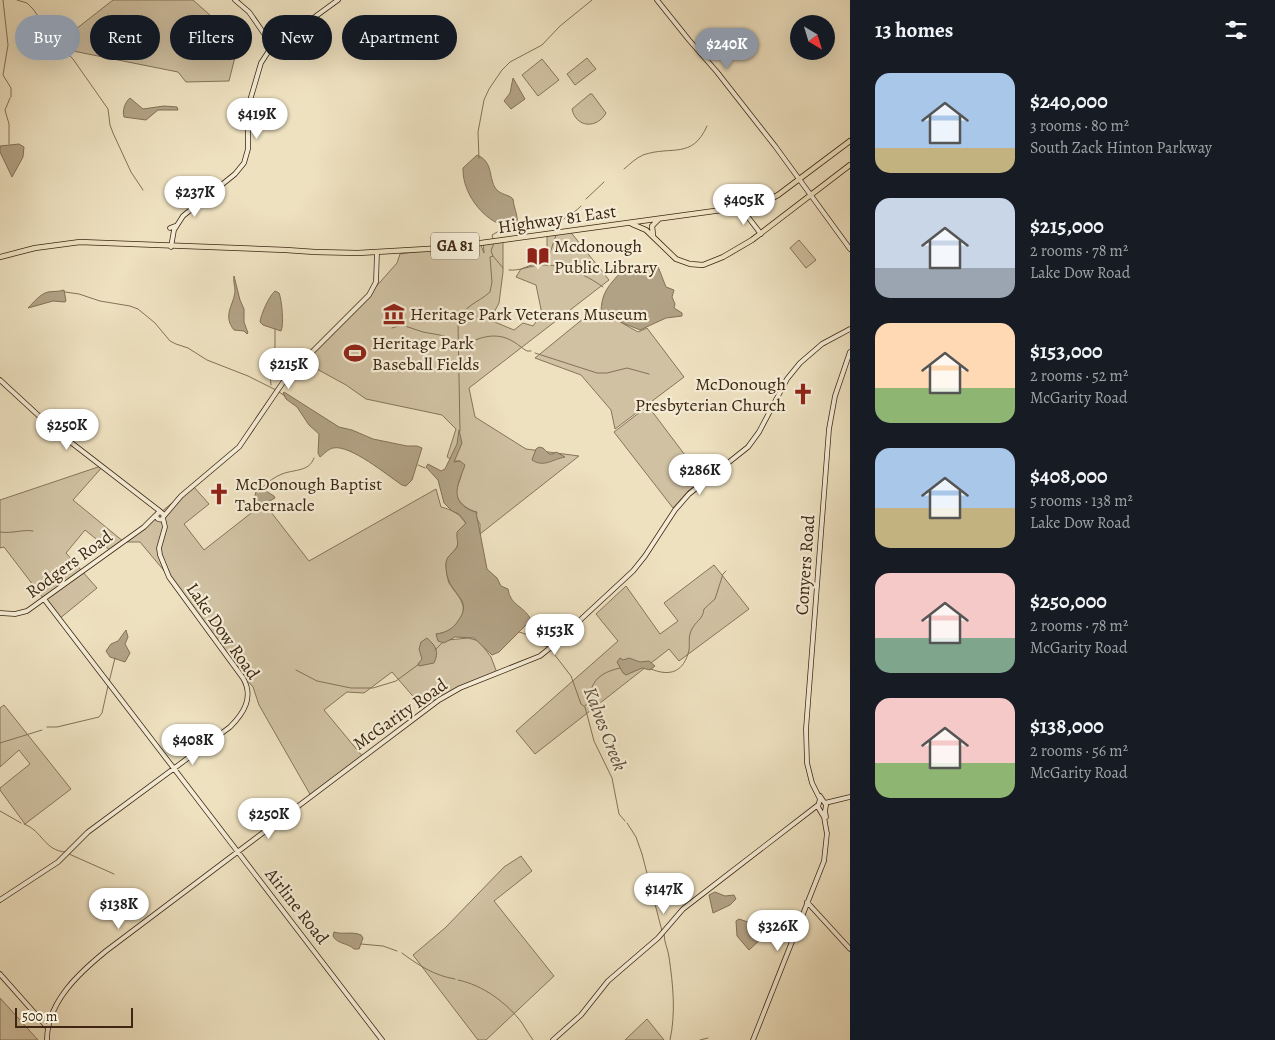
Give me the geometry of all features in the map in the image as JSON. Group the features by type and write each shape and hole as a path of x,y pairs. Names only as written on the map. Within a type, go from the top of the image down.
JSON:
{"main road":[{"name":"Highway 81 East","path":"0,257 34,248 66,244 315,252 388,252 444,248 625,224 757,205 769,200 800,180 849,143"},
{"path":"811,195 850,165"},
{"name":"GA 81","path":"625,224 639,226 676,259 685,263 700,265 723,257 761,236 811,195"},
{"path":"655,239 652,226 661,218"}],"street":[{"path":"235,0 249,12 262,30"},
{"path":"318,15 338,0"},
{"path":"657,0 688,40 717,72 850,249"},
{"path":"170,246 174,232 181,219 238,172 246,159 250,105 261,66 265,60"},
{"path":"261,66 265,60"},
{"path":"170,246 172,229 185,213 216,190"},
{"path":"741,208 761,236"},
{"path":"368,252 377,260"},
{"path":"0,380 51,427 150,503 160,516 239,447 286,378 369,295 376,282 377,252"},
{"path":"377,260 379,255 388,252"},
{"name":"McGarity Road","path":"47,1040 47,1027 54,1009 73,982 106,951 439,700 460,688 540,656 550,648 633,571 675,510 689,494 748,447 759,432 787,379 800,363 822,344 850,329"},
{"name":"Conyers Road","path":"753,1040 824,861 827,834 822,806 812,782 807,763 806,729 829,429 835,396 850,352"},
{"name":"Rodgers Road","path":"0,613 8,615 21,613 44,599 160,516"},
{"name":"Lake Dow Road","path":"0,900 58,862 88,832 236,722 247,704 249,692 243,678 169,577 163,566 159,548 164,530 160,516"},
{"name":"Airline Road","path":"44,599 382,1040"},
{"path":"553,1040 580,1016 608,981 658,938 683,909 801,820 822,806 850,797"},
{"path":"807,902 850,949"},
{"path":"0,974 47,1027"}],"shaded area":[{"path":"113,0 193,0 210,15 170,15 170,60 234,60 229,81 186,82 178,72 118,60 160,60 160,15 94,15"},
{"path":"90,18 90,54 80,52 80,26"},
{"path":"587,58 596,69 575,85 567,74"},
{"path":"542,59 559,80 538,96 522,75"},
{"path":"513,78 525,99 511,109 504,101 510,93"},
{"path":"592,94 606,113 597,122 587,124 578,120 572,109"},
{"path":"130,98 143,109 164,106 177,107 178,110 158,110 146,120 124,117 124,107"},
{"path":"19,144 24,147 23,157 12,177 0,152 0,146"},
{"path":"477,155 486,162 496,189 513,199 517,217 516,228 495,222 478,208 472,199 467,189 463,168"},
{"path":"569,230 609,280 469,388 475,417 526,449 579,456 480,534 480,524 476,517 477,512 465,506 456,495 462,471 460,461 454,461 447,457 456,429 442,415 366,399 346,385 306,363 310,359 306,356 357,308 397,263 400,254 480,243 484,253 483,241 503,238 503,272 499,303 490,320 514,330 523,323 533,326 542,314 536,285 516,277 521,269 547,259 547,233"},
{"path":"799,240 816,260 806,268 790,248"},
{"path":"657,264 666,287 674,290 672,297 675,304 674,308 682,313 682,316 666,318 640,330 601,314 602,301 606,290 622,271 640,272"},
{"path":"234,276 244,309 244,322 247,334 244,331 234,330 229,320 235,291"},
{"path":"64,290 65,302 53,301 28,308 37,298 45,293"},
{"path":"275,291 279,293 281,301 281,331 263,325 260,322 266,305"},
{"path":"589,314 608,315 638,332 647,328 684,377 615,429 611,410 581,375 535,358"},
{"path":"284,392 339,427 373,439 422,448 412,480 406,486 402,485 359,456 340,448 328,450 320,457 318,453 319,434 309,425 297,407 286,399"},
{"path":"648,406 703,479 688,491 673,508 614,432"},
{"path":"459,430 462,443 454,462 460,461 465,465 459,482 458,498 465,507 476,512 487,569 497,578 501,586 508,589 509,595 531,620 499,652 492,655 474,638 455,637 444,643 438,641 436,634 446,632 454,626 462,614 463,604 448,579 446,563 448,557 457,547 457,532 466,523 459,514 452,511 444,503 438,480 426,467 428,464 441,471 445,469 457,444"},
{"path":"539,447 549,454 556,452 565,457 545,463 536,462 532,460 536,449"},
{"path":"104,465 73,500 124,542 111,551 85,530 66,553 97,588 59,619 4,547 0,548 0,500"},
{"path":"193,486 209,504 184,524 204,550 264,503 309,561 436,489 441,507 456,513 466,524 460,531 457,547 446,561 449,583 463,605 462,615 452,628 446,632 436,634 448,640 468,638 479,641 491,657 497,673 441,697 424,709 392,672 364,693 347,692 324,710 363,757 311,796 259,705 253,687 233,664 176,585 140,542 124,542"},
{"path":"259,487 275,498 255,509 253,506 256,491"},
{"path":"714,565 749,609 679,661 669,649 535,754 516,731 618,641 596,614 626,586 660,634 678,621 664,603"},
{"path":"126,630 128,637 125,644 130,653 125,662 110,657 106,651 111,644 118,641"},
{"path":"427,638 436,650 436,659 434,663 419,666 418,664 422,659 419,649 421,642"},
{"path":"620,658 623,660 629,658 640,662 649,661 655,666 650,670 642,668 626,675 617,662"},
{"path":"4,705 71,789 25,824 0,790 0,788 30,764 19,750 0,767 0,708"},
{"path":"521,856 532,871 494,901 554,976 486,1040 478,1040 413,955 445,928 504,867"},
{"path":"715,892 725,896 734,895 736,899 730,905 713,913 709,895"},
{"path":"739,919 760,926 785,928 790,934 774,934 760,940 749,950 737,936 736,921"},
{"path":"334,932 361,935 363,938 359,949 354,949 337,941 333,936"},
{"path":"0,998 38,1040 0,1040"},
{"path":"647,1019 664,1040 625,1040"}],"waterway":[{"path":"3,0 8,45 3,75 11,88 11,97"},
{"path":"17,0 27,3 33,9 58,44 73,59 108,109 113,133 131,172 143,190"},
{"name":"Kalves Creek","path":"479,158 478,132 484,100 502,70 510,62 542,45 560,26 592,0"},
{"path":"9,144 9,124 5,110 10,98"},
{"path":"624,169 635,159 643,155 653,152 680,150 688,147 701,137 707,126"},
{"path":"586,199 604,182"},
{"path":"556,231 563,219 581,206"},
{"name":"Kalves Creek","path":"493,239 492,235 499,231 510,229 512,226"},
{"path":"546,265 556,235"},
{"name":"Kalves Creek","path":"460,431 458,323 460,317 467,309 490,292 492,282 490,257 493,256 491,251 494,243"},
{"path":"493,256 503,268"},
{"path":"509,270 540,265 557,266 581,274 603,287"},
{"path":"65,292 138,309 155,323 170,341 188,348 207,360 248,376 276,390"},
{"name":"Kalves Creek","path":"392,328 402,325 423,332 445,336 457,349"},
{"path":"271,385 270,374 275,346 275,329"},
{"path":"458,349 479,339 500,336 507,338 527,351 531,351"},
{"path":"535,353 597,373 607,373 627,368 649,374"},
{"path":"279,392 285,396"},
{"path":"262,488 279,475 309,466 314,458"},
{"path":"418,465 425,468"},
{"path":"0,532 33,531"},
{"path":"651,669 670,672 680,668 684,663 689,650 691,631 702,616 704,609 715,599 723,574 726,571"},
{"name":"Kalves Creek","path":"519,632 535,637 542,645 548,647"},
{"path":"435,650 443,642"},
{"name":"Kalves Creek","path":"551,650 571,676 581,704 585,707 594,741 612,778 619,814 625,821"},
{"path":"109,682 115,658"},
{"path":"296,670 317,681 351,688 373,688 396,681 419,664"},
{"path":"585,706 595,681 606,673 620,668"},
{"path":"47,727 57,727 99,717 102,713 108,686"},
{"path":"0,743 42,730"},
{"path":"0,811 21,823"},
{"name":"Kalves Creek","path":"627,823 636,837 642,854 662,931"},
{"path":"24,824 35,831 48,845 59,851 66,852"},
{"path":"69,854 114,874"},
{"name":"Kalves Creek","path":"664,934 673,988 673,1019 670,1040"},
{"path":"361,944 383,946 397,951"},
{"path":"402,953 427,969 455,979"},
{"path":"458,980 476,986 502,1002 522,1023 533,1040"},
{"path":"700,1040 708,1038"}],"place":[{"name":"Mcdonough Public Library","path":"538,256"},
{"name":"Heritage Park Veterans Museum","path":"394,314"},
{"name":"Heritage Park Baseball Fields","path":"355,353"},
{"name":"McDonough Presbyterian Church","path":"803,394"},
{"name":"McDonough Baptist Tabernacle","path":"219,494"}]}
